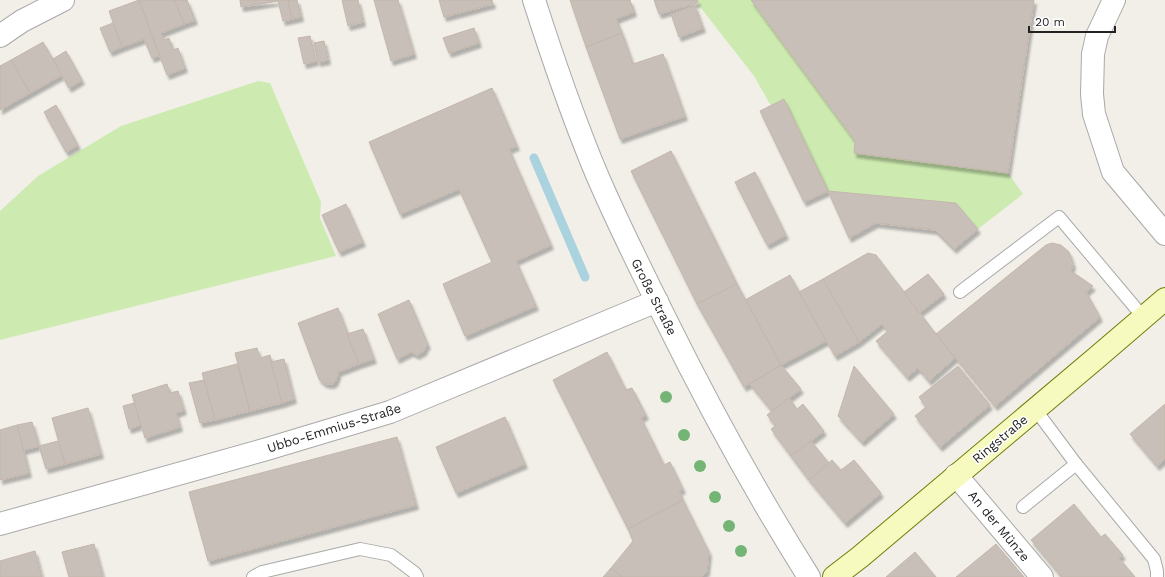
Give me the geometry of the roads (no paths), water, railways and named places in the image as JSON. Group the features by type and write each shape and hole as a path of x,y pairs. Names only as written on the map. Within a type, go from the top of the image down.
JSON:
{"street":[{"path":"0,36 22,21 63,0"},
{"name":"Große Straße","path":"534,0 551,53 590,159 635,259 730,444 809,577"},
{"path":"1114,0 1097,36 1094,54 1092,94 1094,114 1113,172 1165,234"},
{"name":"Ringstraße","path":"834,577 860,557 1165,299"},
{"name":"Ubbo-Emmius-Straße","path":"0,524 267,449 390,412 657,301"},
{"name":"An der Münze","path":"956,475 1042,577"}],"lane":[{"path":"960,292 1058,217 1144,318"},
{"path":"1035,409 1076,464 1154,559 1157,577"},
{"path":"1023,507 1076,464"},
{"path":"253,577 262,572 360,549 390,555 415,573 417,577"}],"waterway":[{"path":"534,158 585,277"}]}
